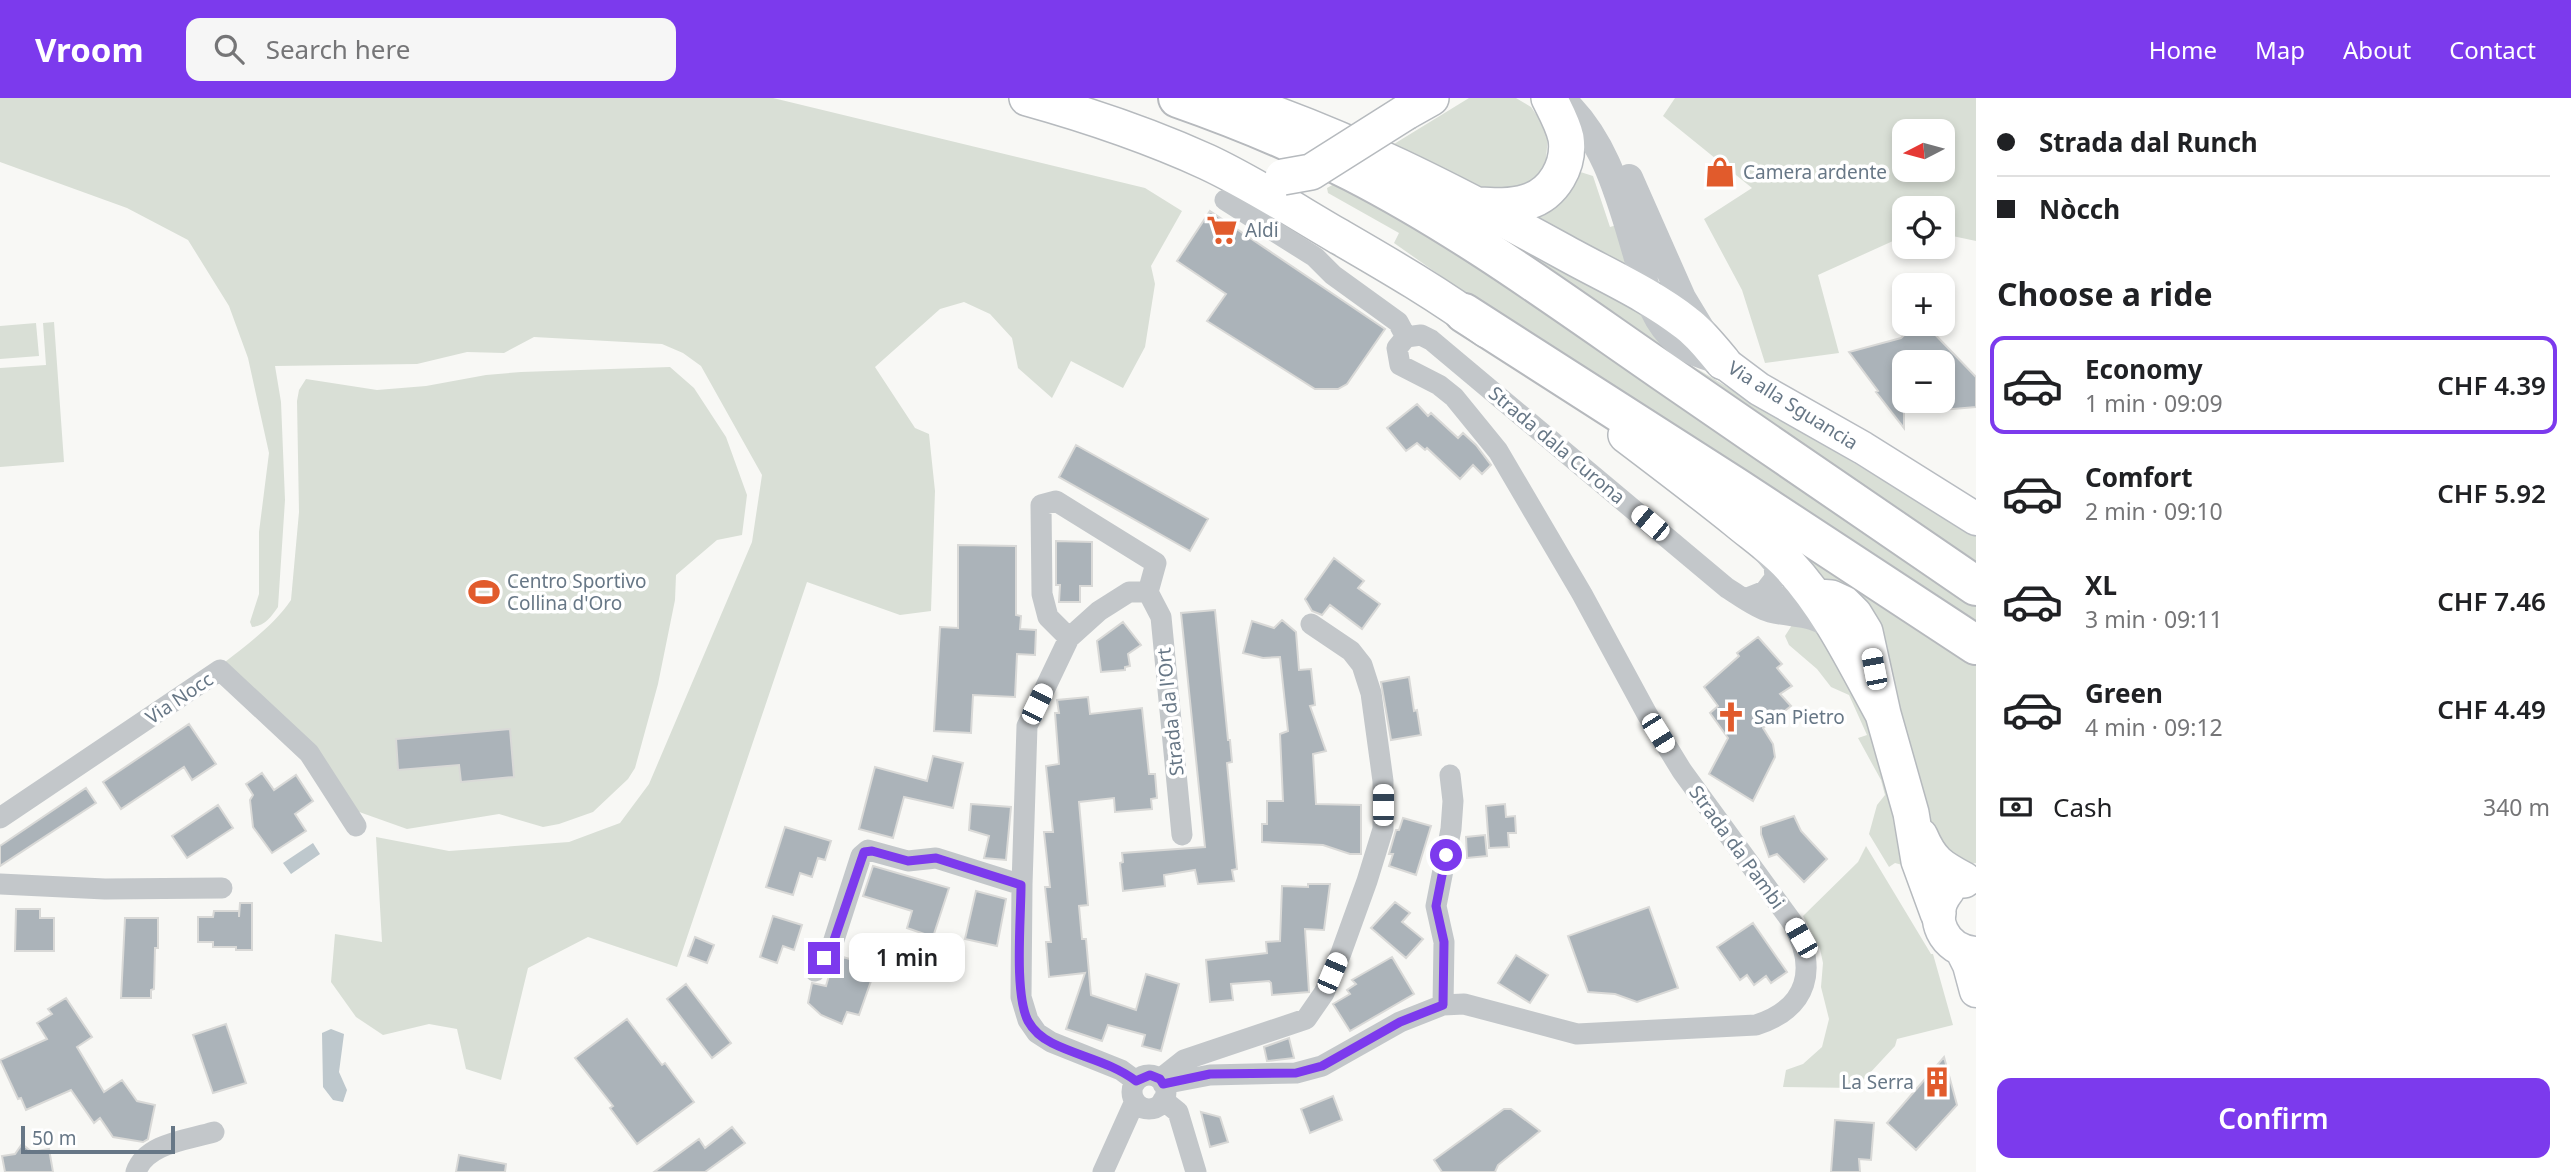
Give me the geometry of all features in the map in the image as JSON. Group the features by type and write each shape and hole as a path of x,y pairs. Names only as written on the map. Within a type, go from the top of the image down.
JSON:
{"highway":[{"path":"1178,98 1307,150 1406,201 1542,288 1976,586"},
{"path":"1464,313 1976,645"}],"main road":[{"path":"1027,98 1170,146 1210,164 1369,254 1464,313 1777,553 1814,597 1846,645 1883,714"},
{"path":"1229,98 1282,115 1338,138 1478,205 1685,322 1723,362"},
{"path":"1478,205 1499,206 1528,202 1546,192 1560,174 1566,139 1549,98"},
{"path":"1210,164 1283,177 1311,172 1420,103"},
{"name":"Via alla Sguancia","path":"1723,362 1759,388 1863,448 1976,519"},
{"path":"1814,597 1838,600 1849,608 1860,622 1870,647 1883,714 1911,813 1919,861 1938,913 1939,925 1952,945 1969,952 1969,965 1976,990"},
{"path":"1911,813 1931,857 1945,871 1970,879"},
{"path":"1938,913 1944,896 1956,884 1970,879"}],"street":[{"path":"1560,98 1579,116 1598,142 1606,159 1636,251 1648,299"},
{"name":"Via alla Sguancia","path":"1578,98 1612,142 1682,298 1723,362"},
{"path":"1225,200 1315,257 1333,275 1398,322 1406,337"},
{"name":"Strada dala Curona","path":"1406,337 1415,334 1425,336 1744,596 1766,611 1815,620 1830,629 1846,645"},
{"name":"Strada da Pambi","path":"1162,1088 1210,1074 1296,1073 1322,1066 1400,1022 1443,1005 1464,1004 1577,1034 1756,1025 1778,1017 1794,1003 1801,992 1806,966 1801,938 1792,922 1682,771 1498,451 1454,397 1432,381 1401,365 1397,359 1397,348 1406,337"},
{"name":"Strada da l'Ort","path":"1069,638 1048,617 1042,594 1041,505 1056,501 1156,563 1149,593 1161,617 1182,835"},
{"path":"1744,596 1770,587 1776,571 1746,528"},
{"path":"1149,593 1129,592 1099,611 1069,638 1027,726 1021,885 1021,997 1028,1020 1037,1033 1051,1042 1121,1070 1144,1108 1160,1104 1162,1088 1184,1060 1306,1019 1324,993 1367,881 1383,829 1383,781 1371,693 1362,665 1351,651 1311,624"},
{"path":"1744,596 1814,597"},
{"name":"Via Nocc","path":"0,818 220,670 309,753 356,826"},
{"path":"1443,1005 1444,942 1436,906 1451,829 1450,775"},
{"path":"815,971 832,946 861,856 868,850 908,861 936,858 1021,885"},
{"path":"0,884 105,889 222,888"},
{"path":"1103,1172 1135,1091 1145,1075 1162,1088 1178,1112 1196,1172"},
{"path":"136,1172 145,1157 156,1150 214,1132"}],"shaded area":[{"path":"0,98 773,98 1145,188 1182,211 1151,266 1155,284 1145,347 1123,388 1071,361 1052,398 1018,368 1012,338 990,314 964,302 940,309 875,367 915,428 929,434 935,491 931,611 900,615 807,582 677,967 588,937 528,968 501,1080 466,1069 457,1029 429,1024 383,1035 356,1017 331,982 335,934 382,942 376,837 449,851 569,842 620,823 649,784 752,542 762,475 701,366 683,353 662,344 534,337 504,353 467,352 417,364 275,366 281,402 285,500 278,607 264,623 252,627 250,622 259,594 259,532 269,453 248,358 229,306 188,240 127,208 0,162"},
{"path":"1469,98 1516,98 1531,107 1548,136 1544,181 1490,192 1394,144"},
{"path":"1675,98 1976,98 1976,241 1955,237 1955,196 1892,196 1892,241 1818,275 1839,353 1765,363 1742,290 1704,219 1752,188 1663,116"},
{"path":"1372,159 1627,296 1674,355 1976,536 1976,572"},
{"path":"1571,169 1593,176 1610,227 1617,225 1631,268 1525,215"},
{"path":"1341,180 1456,245 1976,600 1976,631 1519,331 1394,243 1399,233 1328,193 1327,188"},
{"path":"54,322 64,462 0,467 0,368 46,365 43,323"},
{"path":"36,323 39,356 0,359 0,326"},
{"name":"Centro Sportivo Collina d'Oro","path":"670,367 694,388 726,437 747,495 742,535 717,540 676,575 675,600 658,684 635,768 628,779 593,812 543,827 499,814 407,829 348,808 225,662 269,626 291,600 299,512 297,401 299,390 306,379 377,390 426,386 486,375 521,372"},
{"path":"1767,525 1976,659 1976,863 1965,865 1945,857 1816,582"},
{"path":"1792,625 1808,627 1826,638 1853,673 1910,867 1895,863 1889,867 1869,834 1877,805 1885,795 1881,780 1858,738 1867,735 1849,695 1831,687 1817,669 1789,645 1785,636"},
{"path":"313,843 320,854 291,874 283,863"},
{"path":"1866,846 1933,954 1953,1025 1897,1039 1895,1046 1856,1088 1783,1087 1786,1070 1803,1064 1822,1047 1829,1019 1821,987 1823,963 1820,949 1803,916 1858,862"},
{"path":"331,1029 344,1034 339,1072 347,1090 343,1102 333,1100 323,1087 322,1033"}],"building":[{"path":"1210,211 1385,329 1347,384 1338,389 1315,389 1207,321 1226,294 1177,261"},
{"path":"1937,336 1950,350 1892,350 1892,413 1849,352 1901,338"},
{"path":"1955,355 1976,377 1976,407 1955,409"},
{"path":"1417,404 1428,416 1431,413 1458,438 1463,433 1491,465 1482,474 1473,465 1460,479 1427,448 1425,450 1417,443 1406,451 1387,428"},
{"path":"1892,413 1904,413 1904,428"},
{"path":"1076,445 1208,519 1190,551 1059,477"},
{"path":"1056,541 1092,542 1092,586 1080,586 1080,602 1059,602 1060,585 1056,585"},
{"path":"958,545 1016,546 1016,615 1021,616 1020,629 1036,630 1035,655 1017,654 1015,697 973,695 971,733 934,731 940,627 958,628"},
{"path":"1334,558 1364,581 1358,588 1380,604 1362,629 1330,605 1322,615 1312,611 1305,599"},
{"path":"1215,610 1232,762 1227,763 1237,869 1232,870 1234,881 1198,884 1195,870 1164,875 1165,886 1123,891 1120,863 1123,862 1122,853 1205,847 1181,613"},
{"path":"1282,620 1296,632 1299,670 1311,669 1315,705 1310,706 1326,751 1313,754 1316,804 1361,805 1361,854 1350,854 1323,845 1262,842 1262,824 1267,824 1267,801 1283,801 1280,734 1288,731 1280,657 1263,658 1243,653 1252,621 1274,628"},
{"path":"1123,622 1141,645 1128,654 1130,666 1125,667 1125,670 1101,672 1097,641"},
{"name":"San Pietro","path":"1758,637 1782,664 1777,668 1792,686 1780,694 1791,706 1763,728 1773,744 1775,757 1753,801 1709,774 1728,738 1710,713 1718,706 1704,687 1739,656 1737,653"},
{"path":"1409,677 1421,735 1391,740 1381,682"},
{"path":"1088,697 1090,714 1142,708 1149,774 1155,774 1157,798 1151,799 1152,809 1115,812 1114,798 1079,802 1088,905 1079,906 1082,939 1086,939 1091,995 1136,1010 1146,974 1179,984 1161,1051 1142,1046 1145,1035 1108,1025 1102,1041 1066,1029 1085,973 1049,977 1046,942 1051,942 1045,887 1050,887 1044,832 1053,832 1046,766 1059,764 1055,713 1059,713 1057,700"},
{"path":"189,724 216,764 192,780 184,767 121,809 103,782"},
{"path":"510,729 514,777 461,782 459,765 398,770 396,739"},
{"path":"933,756 963,763 953,808 904,797 893,838 859,829 875,767 927,781"},
{"path":"262,773 274,790 296,775 313,801 295,814 306,831 272,853 253,827 250,800 253,795 246,784"},
{"path":"86,788 96,803 0,866 0,846"},
{"path":"971,804 1011,807 1006,860 984,858 989,836 969,830"},
{"path":"1505,804 1506,817 1515,816 1516,833 1508,833 1509,847 1489,848 1486,806"},
{"path":"218,805 233,828 187,858 172,836"},
{"path":"1794,816 1801,831 1827,859 1804,882 1777,854 1769,857 1761,834 1761,827"},
{"path":"1403,818 1431,826 1416,875 1389,866 1393,854 1389,854 1396,830 1399,830"},
{"path":"785,827 831,841 825,860 818,858 812,877 800,873 793,895 766,887"},
{"path":"1485,835 1487,856 1467,858 1466,837"},
{"path":"873,866 949,888 933,937 907,928 912,911 863,896"},
{"path":"1308,884 1330,884 1324,930 1305,929 1309,992 1272,995 1269,981 1231,984 1233,1000 1210,1002 1206,960 1267,953 1266,942 1280,941 1282,886 1308,887"},
{"path":"976,891 1006,899 997,946 965,939"},
{"path":"1395,902 1410,913 1402,922 1423,939 1406,958 1371,928"},
{"path":"240,903 252,903 252,950 213,947 213,942 198,942 198,917 213,917 214,911 239,911 239,917"},
{"path":"1649,907 1678,988 1637,1002 1615,994 1588,992 1568,936"},
{"path":"16,909 40,909 40,918 54,918 54,951 15,951"},
{"path":"773,916 802,925 794,950 783,946 777,963 760,957"},
{"path":"125,918 158,918 158,948 155,948 154,989 151,990 151,998 121,998"},
{"path":"1753,923 1787,972 1771,983 1766,976 1754,985 1747,975 1740,980 1717,947"},
{"path":"695,937 714,945 707,963 688,956"},
{"path":"1516,955 1548,975 1530,1003 1498,983"},
{"path":"843,957 876,967 859,1015 847,1012 842,1024 821,1015 808,1003 812,983 826,986 830,972 835,965 840,967"},
{"path":"1392,957 1414,994 1350,1031 1333,1004 1350,994 1347,990 1356,984 1352,980"},
{"path":"686,984 731,1043 712,1058 667,999"},
{"path":"66,998 92,1037 77,1047 104,1092 122,1080 137,1101 155,1105 148,1139 143,1142 113,1137 100,1118 94,1123 71,1090 26,1110 21,1098 18,1099 0,1060 47,1039 37,1023 52,1014 48,1009"},
{"path":"627,1019 694,1102 637,1144 610,1108 613,1106 575,1058"},
{"path":"226,1024 246,1083 213,1093 193,1035"},
{"path":"1289,1038 1294,1058 1267,1061 1264,1047"},
{"name":"La Serra","path":"1944,1057 1957,1105 1916,1150 1887,1123"},
{"path":"1333,1096 1342,1120 1310,1133 1301,1109"},
{"path":"1504,1109 1511,1109 1540,1131 1498,1165 1495,1172 1442,1172 1434,1160"},
{"path":"1201,1112 1220,1117 1228,1142 1210,1147"},
{"path":"1835,1120 1874,1123 1871,1160 1859,1159 1860,1172 1831,1172"},
{"path":"732,1127 745,1143 705,1172 654,1172 699,1139 705,1148"},
{"path":"22,1144 32,1152 49,1149 53,1172 5,1172 2,1156 15,1154"},
{"path":"459,1155 506,1164 505,1172 456,1172"}],"place":[{"name":"Camera ardente","path":"1720,172"},
{"name":"Aldi","path":"1222,230"},
{"name":"Centro Sportivo Collina d'Oro","path":"484,592"},
{"name":"San Pietro","path":"1731,717"},
{"name":"La Serra","path":"1937,1082"}],"route":[{"path":"824,958 832,946 864,852 868,850 908,861 936,858 1021,885 1021,997 1028,1020 1037,1033 1051,1042 1121,1070 1136,1081 1145,1075 1156,1076 1163,1084 1210,1074 1296,1073 1322,1066 1400,1022 1443,1005 1445,955 1436,906 1446,855"}]}
